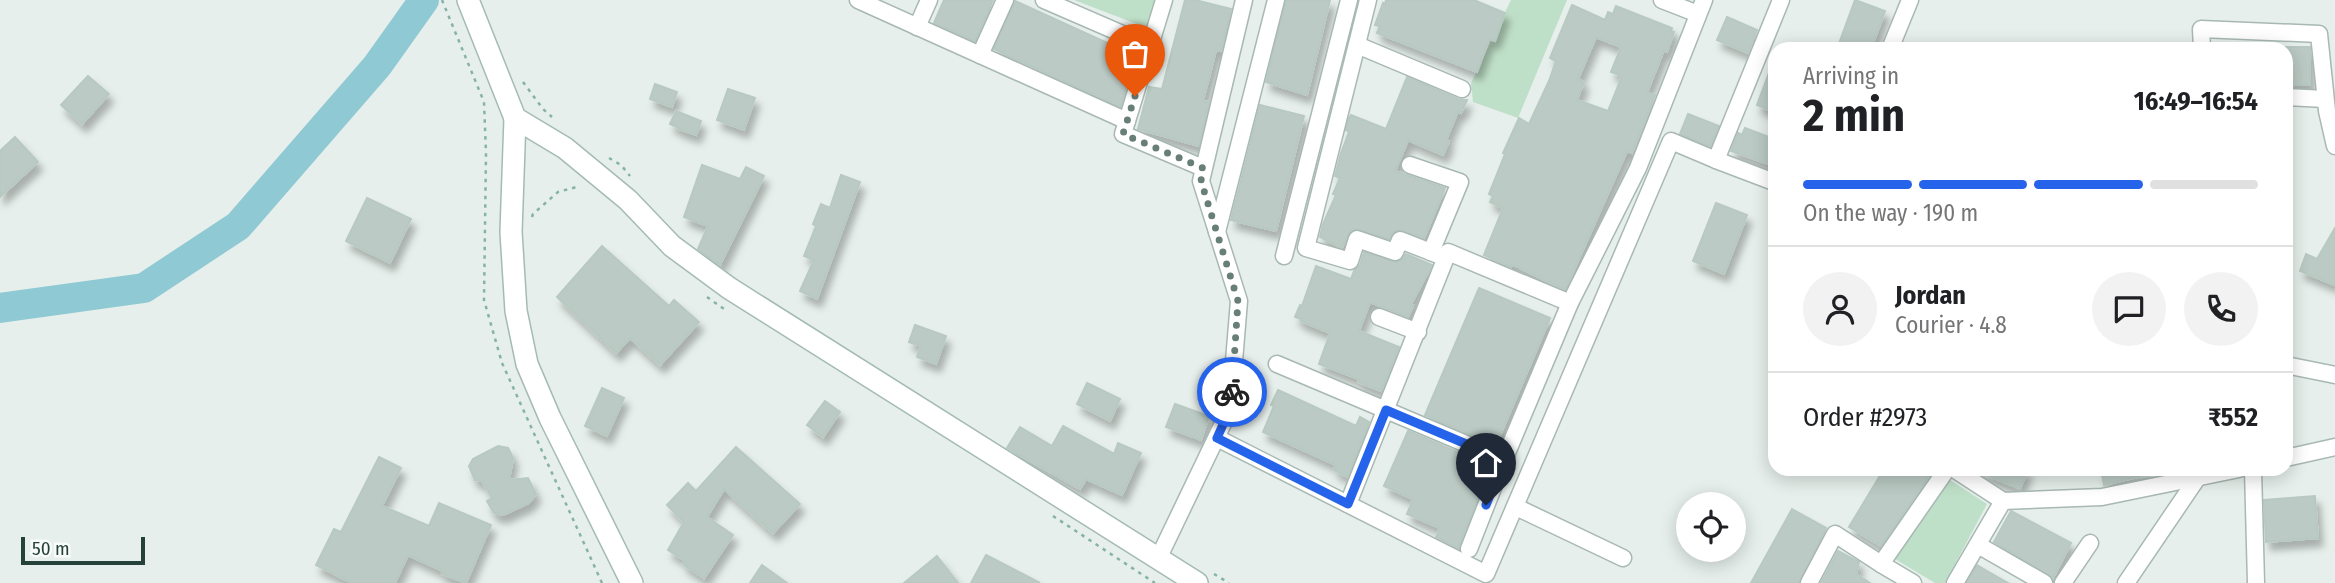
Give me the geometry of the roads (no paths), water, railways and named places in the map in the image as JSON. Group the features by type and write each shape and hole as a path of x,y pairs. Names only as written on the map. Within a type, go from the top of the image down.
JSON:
{"main road":[{"path":"468,0 515,118 511,232 516,311 527,364 550,418 632,583"},
{"path":"515,118 565,148 628,200 672,246 729,288 1158,559 1202,576"}],"street":[{"path":"858,0 1127,121"},
{"path":"917,27 929,0"},
{"path":"980,55 1005,0"},
{"path":"1044,0 1150,46"},
{"path":"1164,0 1123,134 1203,168"},
{"path":"1158,559 1230,409 1238,301 1201,181 1244,0"},
{"path":"1216,235 1276,0"},
{"path":"1284,256 1349,0"},
{"path":"1368,0 1306,248 1350,261 1357,239 1395,253 1400,240 1438,255 1448,251 1570,303"},
{"path":"1469,549 1570,303 1638,168 1701,7 1662,0"},
{"path":"1716,160 1781,0"},
{"path":"1892,42 1910,0"},
{"path":"2202,42 2201,30 2319,34 2325,99 2335,146"},
{"path":"1357,45 1462,89"},
{"path":"2293,97 2325,99"},
{"path":"1217,438 1486,574 1671,141 1768,180"},
{"path":"1348,504 1418,332 1460,182 1410,164"},
{"path":"1379,317 1418,332"},
{"path":"1277,363 1504,460"},
{"path":"2293,366 2335,375"},
{"path":"2293,456 2335,447"},
{"path":"1881,564 1942,476"},
{"path":"1965,476 2003,501 2102,497 2174,476"},
{"path":"2188,476 2203,476"},
{"path":"2253,476 2256,583"},
{"path":"2126,583 2198,477"},
{"path":"1955,583 2003,501"},
{"path":"1516,507 1623,558"},
{"path":"1809,583 1835,534 1913,583"},
{"path":"2063,583 2090,543"},
{"path":"1978,545 2045,583"}],"waterway":[{"path":"0,308 144,288 238,226 377,66 424,0"}]}
